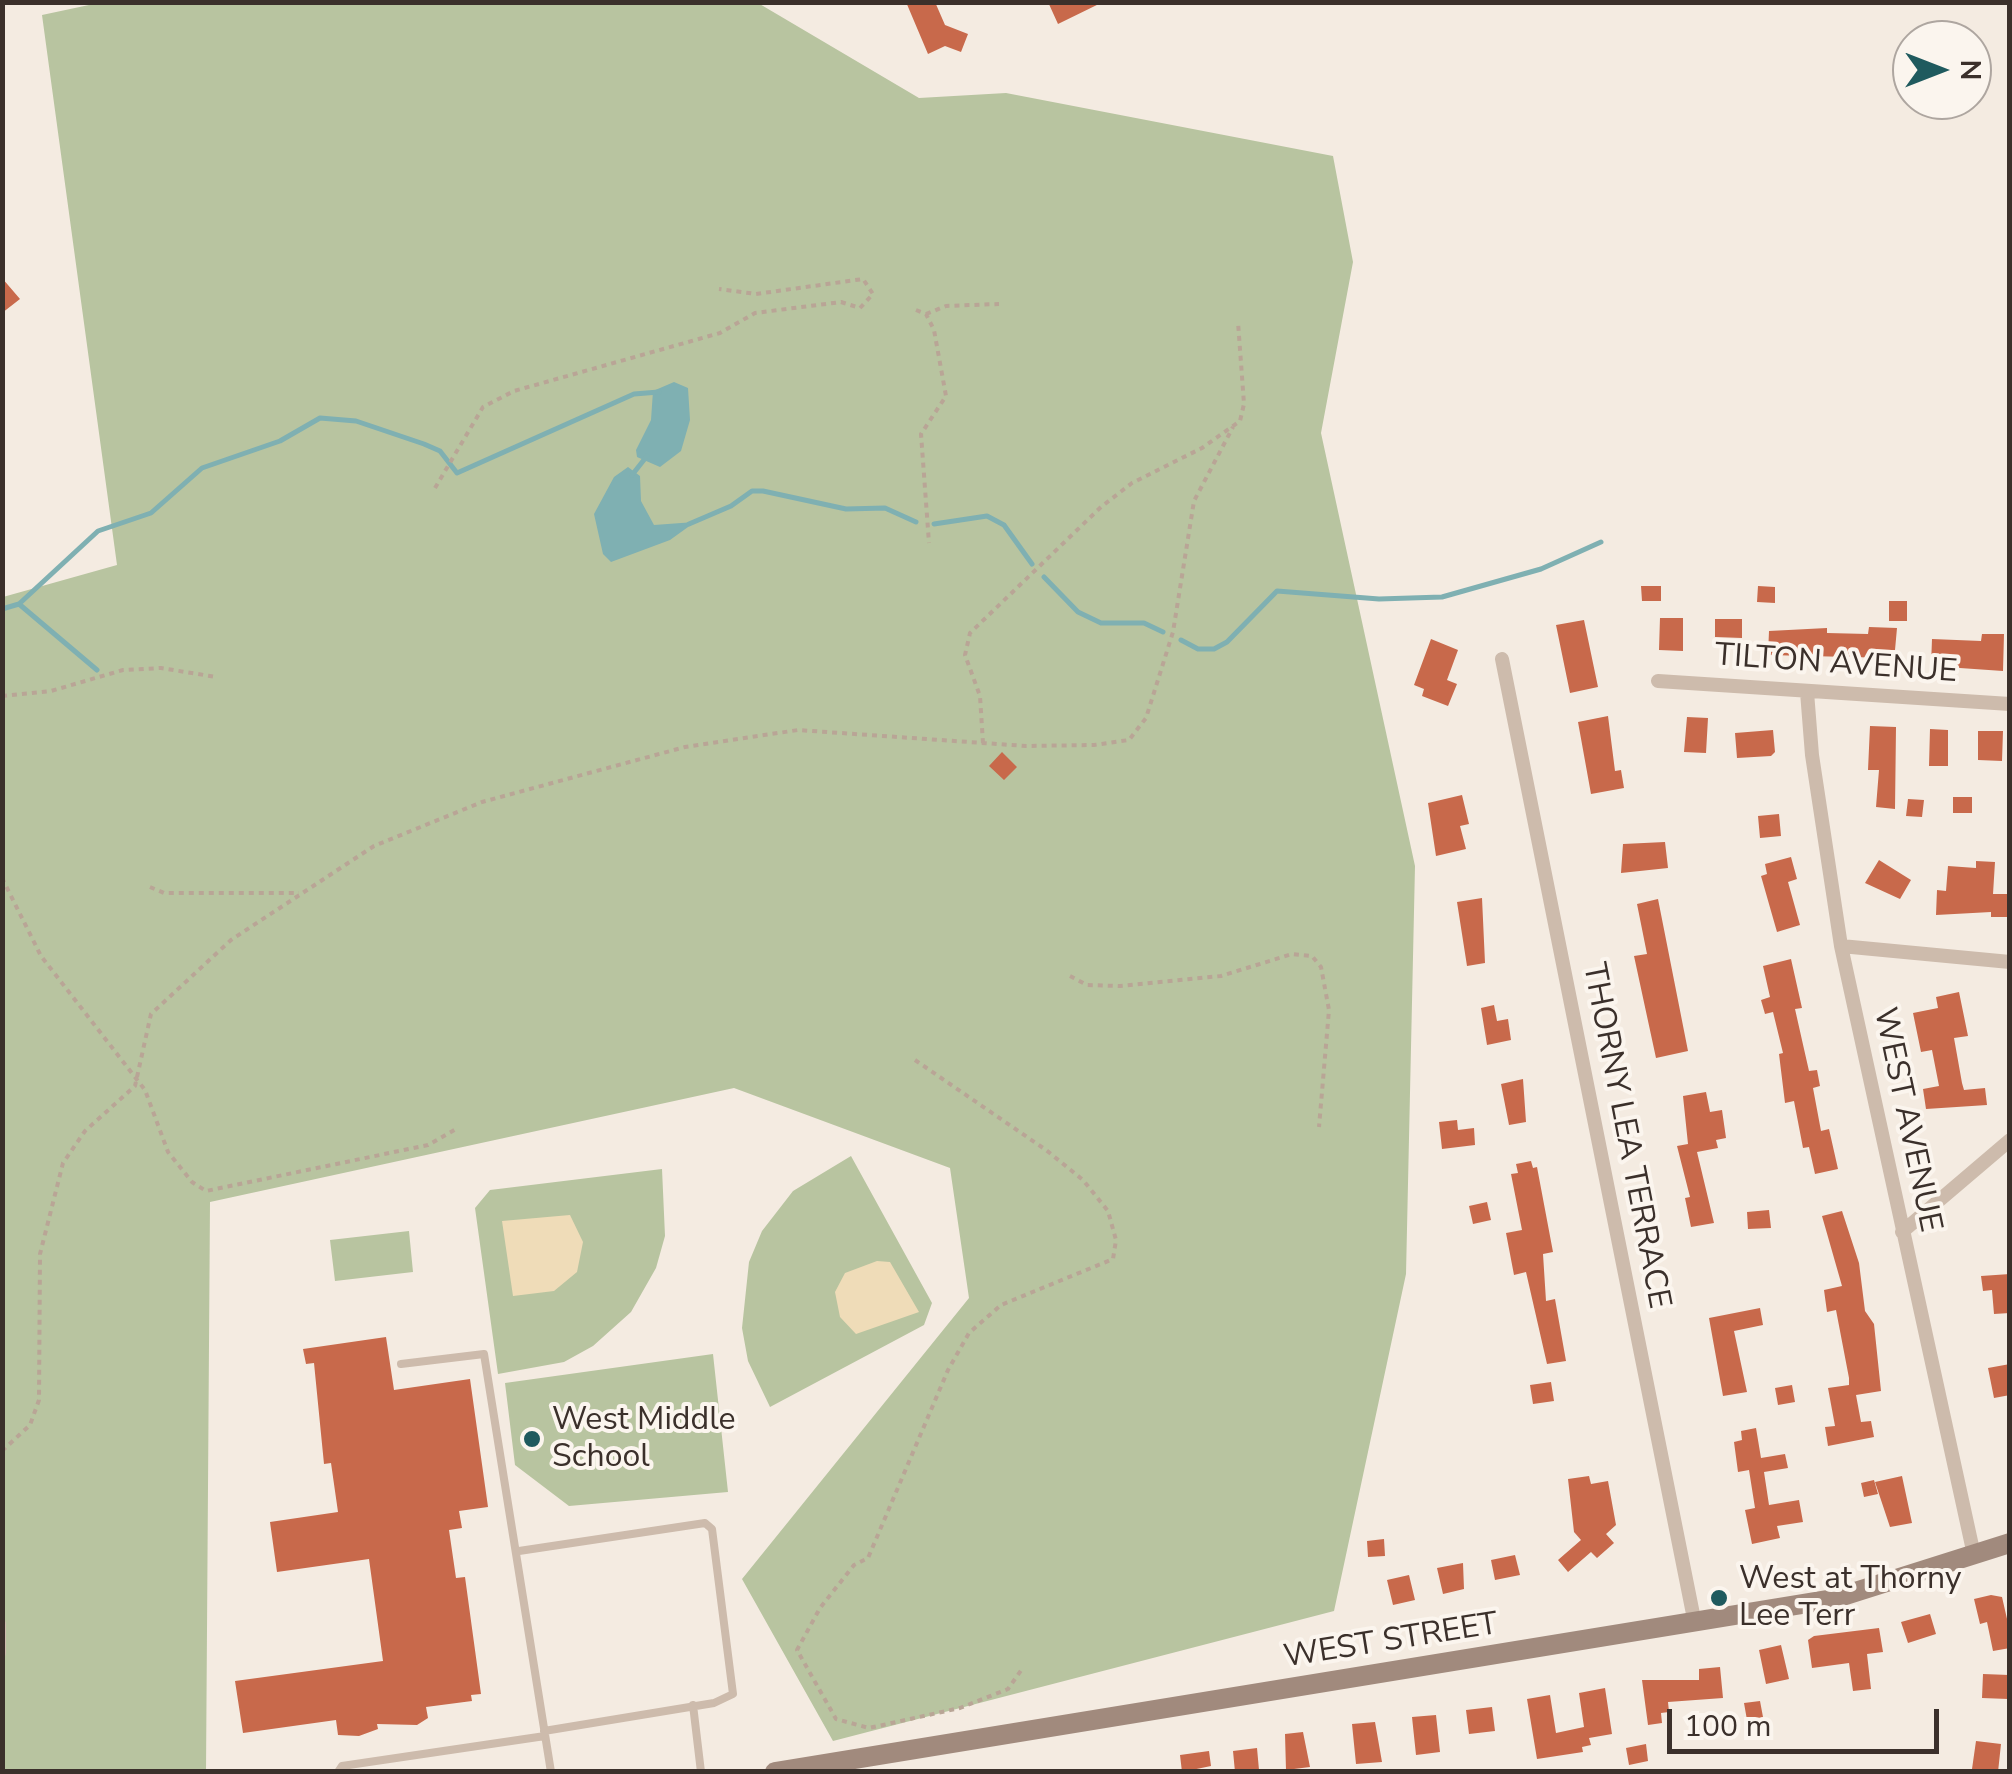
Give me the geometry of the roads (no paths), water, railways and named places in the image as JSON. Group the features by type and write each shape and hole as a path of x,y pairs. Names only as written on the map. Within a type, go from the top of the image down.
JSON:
{"street":[{"name":"THORNY LEA TERRACE","path":"1502,659 1694,1624"},
{"name":"TILTON AVENUE","path":"1658,681 2010,704"},
{"name":"WEST AVENUE","path":"1807,692 1812,755 1842,946 1974,1555"},
{"path":"1842,946 2010,962"},
{"path":"1902,1232 2010,1140"},
{"name":"WEST STREET","path":"775,1772 1833,1600 2010,1543"}],"lane":[{"path":"401,1364 484,1354 519,1551 551,1772"},
{"path":"338,1772 342,1766 545,1734 725,1700 733,1694 709,1525 519,1551"},
{"path":"2,1624 2,1653"},
{"path":"693,1705 701,1772"}],"water":[{"path":"674,382 688,388 690,420 681,451 660,467 637,457 636,450 651,420 653,391"},
{"path":"628,467 640,476 641,501 654,525 695,522 670,540 611,562 603,554 594,514 614,477"}],"waterway":[{"path":"2,609 19,604 98,531 151,513 202,468 280,441 320,418 356,421 424,444 440,451 457,473 634,394 659,392"},
{"path":"632,475 647,456"},
{"path":"689,524 731,506 752,491 846,509 885,508 916,522"},
{"path":"934,524 987,516 1004,525 1032,564"},
{"path":"1181,640 1198,649 1214,649 1227,642 1277,591 1379,599 1442,597 1541,569 1601,542"},
{"path":"1044,577 1078,612 1101,623 1144,623 1163,632"},
{"path":"19,604 97,670"}],"place":[{"name":"West Middle School","path":"532,1439"},
{"name":"West at Thorny Lee Terr","path":"1719,1598"}]}
